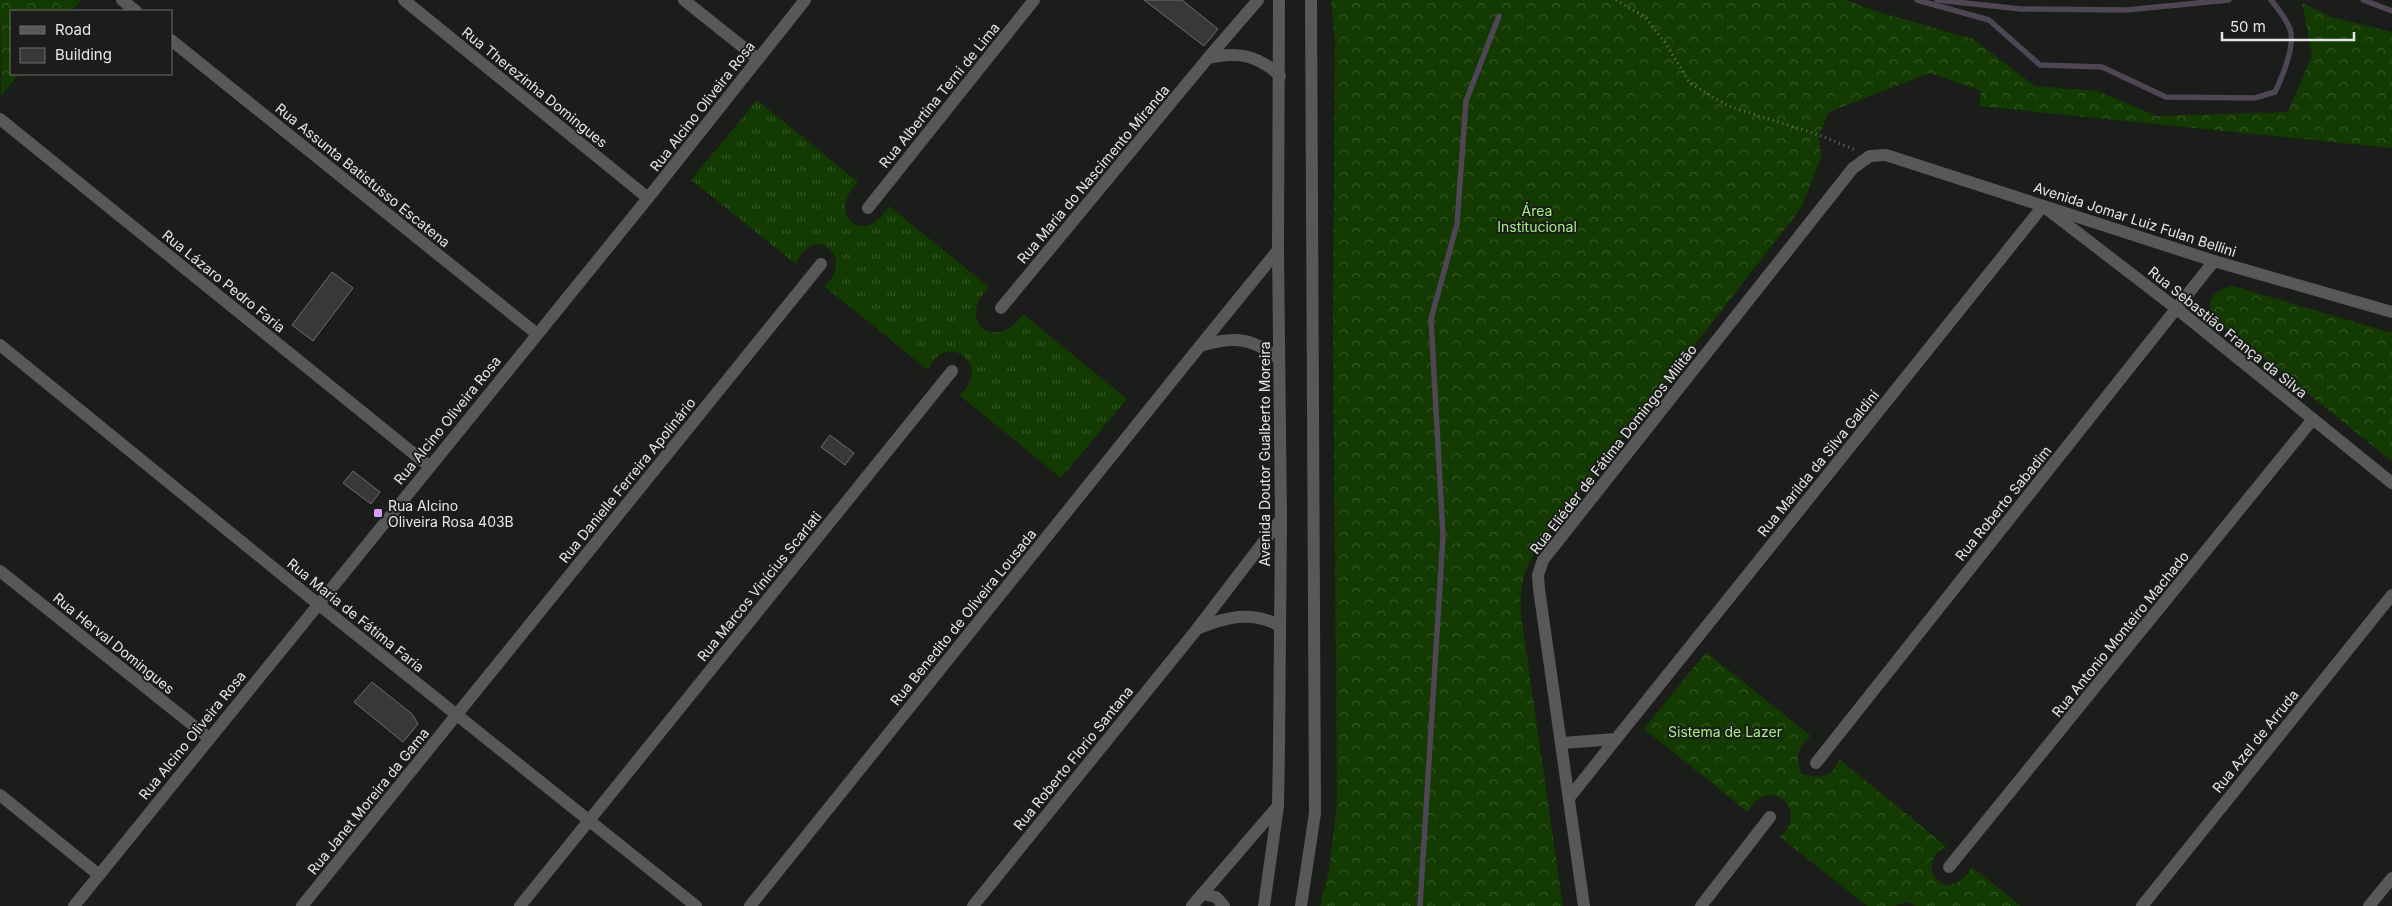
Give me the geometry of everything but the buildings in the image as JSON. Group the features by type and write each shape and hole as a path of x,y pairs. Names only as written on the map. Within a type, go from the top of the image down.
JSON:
{"street":[{"path":"122,0 135,10"},
{"name":"Rua Therezinha Domingues","path":"404,0 648,198"},
{"path":"684,0 758,59"},
{"name":"Rua Alcino Oliveira Rosa","path":"74,906 648,198 806,0"},
{"name":"Rua Albertina Terni de Lima","path":"868,208 1034,0"},
{"name":"Rua Maria do Nascimento Miranda","path":"1001,308 1258,0"},
{"name":"Avenida Doutor Gualberto Moreira","path":"1264,906 1278,806 1281,519 1278,250 1279,0"},
{"path":"1301,906 1315,812 1312,0"},
{"name":"Rua Assunta Batistusso Escatena","path":"172,41 537,334"},
{"path":"1208,58 1228,53 1244,56 1272,68 1280,76"},
{"name":"Rua Lázaro Pedro Faria","path":"0,119 429,466"},
{"name":"Avenida Jomar Luiz Fulan Bellini","path":"1870,156 1886,155 2214,261 2392,312"},
{"name":"Rua Eliéder de Fátima Domingos Militão","path":"1584,906 1538,575 1543,560 1853,168 1870,156"},
{"name":"Rua Sebastião França da Silva","path":"2043,206 2176,309 2392,483"},
{"name":"Rua Marilda da Silva Galdini","path":"1568,798 2043,206"},
{"name":"Rua Benedito de Oliveira Lousada","path":"750,906 1278,250"},
{"name":"Rua Roberto Sabadim","path":"1816,763 2214,261"},
{"name":"Rua Danielle Ferreira Apolinário","path":"457,715 820,264"},
{"path":"1200,346 1223,339 1243,341 1263,346 1279,359"},
{"name":"Rua Maria de Fátima Faria","path":"0,345 318,604 696,906"},
{"name":"Rua Marcos Vinícius Scarlati","path":"520,906 952,371"},
{"name":"Rua Antonio Monteiro Machado","path":"1949,867 2313,419"},
{"name":"Rua Roberto Florio Santana","path":"973,906 1197,629 1281,519"},
{"name":"Rua Herval Domingues","path":"0,571 209,738"},
{"name":"Rua Azel de Arruda","path":"2142,906 2392,595"},
{"path":"1197,629 1226,618 1239,616 1269,620 1280,626"},
{"name":"Rua Janet Moreira da Gama","path":"302,906 457,715"},
{"path":"1562,743 1616,739"},
{"path":"0,794 99,875"},
{"path":"1192,906 1278,806"},
{"path":"1701,906 1770,817"},
{"path":"2369,906 2392,878"},
{"path":"1202,894 1216,897 1224,906"}],"path":[{"path":"1616,0 1645,17 1666,44 1690,83 1728,106 1819,135 1870,156"}],"green space":[{"path":"0,0 81,0 73,10 10,10 10,75 18,75 1,96"},
{"name":"Área Institucional","path":"1331,0 1845,0 1882,13 1973,39 2035,86 2097,91 2157,116 2288,112 2312,55 2302,3 2331,17 2392,32 2392,148 1979,106 1981,91 1930,73 1829,112 1819,135 1821,158 1801,208 1538,547 1525,572 1521,595 1521,615 1563,906 1320,906 1329,871 1337,803 1333,327 1335,40"},
{"path":"757,100 858,182 849,195 845,206 847,216 852,223 860,226 869,225 879,218 889,206 989,287 980,299 976,311 977,321 983,328 991,332 1001,332 1012,326 1023,314 1127,399 1061,478 959,395 969,384 972,373 970,364 964,356 955,352 946,352 936,358 928,370 824,286 833,275 836,265 834,255 829,248 813,245 804,251 796,264 691,180"},
{"path":"2233,286 2392,333 2392,461 2221,324 2212,313 2210,302 2219,291"},
{"name":"Sistema de Lazer","path":"1706,652 1811,736 1802,745 1798,754 1798,763 1802,774 1825,776 1833,770 1839,759 1946,846 1935,855 1932,861 1932,872 1940,882 1947,886 1955,883 1965,877 1972,867 2021,906 1915,906 1907,902 1895,906 1867,906 1780,837 1789,826 1791,816 1789,806 1783,799 1765,796 1756,801 1748,812 1644,729"}],"waterway":[{"path":"1917,0 1989,20 2040,65 2102,67 2166,97 2255,98 2275,92 2290,52 2290,29 2282,14 2271,0"},
{"path":"1937,0 2021,9 2126,10 2229,0"},
{"path":"2363,0 2392,11"},
{"path":"1420,906 1443,536 1431,319 1457,224 1466,101 1499,16"}],"place":[{"name":"Rua Alcino Oliveira Rosa 403B","path":"378,513"}]}
